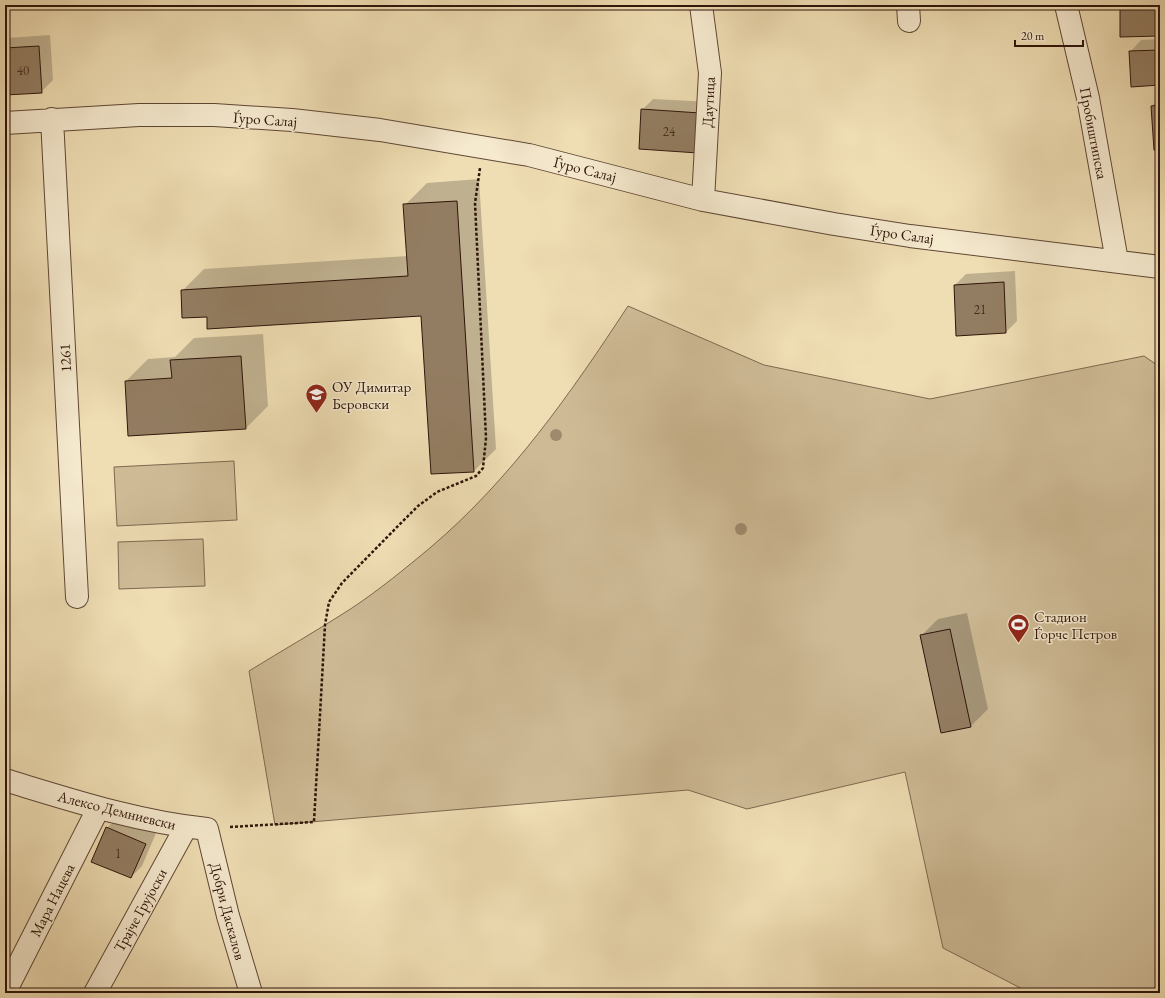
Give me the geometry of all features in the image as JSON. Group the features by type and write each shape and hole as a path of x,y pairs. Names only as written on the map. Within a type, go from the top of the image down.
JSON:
{"street":[{"name":"Даутица","path":"701,5 710,73 703,200"},
{"name":"Пробиштипска","path":"1066,5 1088,98 1117,262"},
{"name":"Ѓуро Салај","path":"5,123 52,119 154,115 214,115 292,120 380,130 484,147 568,164 703,200 910,236 1160,267"},
{"name":"1261","path":"52,119 78,597"},
{"name":"Алексо Демниевски","path":"5,780 98,809 186,827 207,829"},
{"name":"Мара Нацева","path":"5,992 98,809"},
{"name":"Трајче Грујоски","path":"95,993 186,827"},
{"name":"Добри Даскалов","path":"207,829 228,916 251,993"}],"path":[{"path":"207,829 314,822 325,625 329,602 342,583 418,506 437,492 476,476 483,468 486,438 475,203 484,147"}],"shaded area":[{"path":"628,306 764,365 930,399 1144,356 1160,367 1160,993 1030,993 943,948 905,772 747,809 688,790 275,825 249,671 362,601 412,563 460,521 488,493 538,434 562,403"},
{"path":"234,461 237,520 117,526 114,467"},
{"path":"203,539 205,586 119,589 118,542"}],"building":[{"path":"1120,5 1160,5 1160,36 1120,37"},
{"path":"39,46 42,93 5,95 5,48"},
{"path":"1160,50 1160,85 1131,87 1129,51"},
{"path":"1160,105 1160,150 1154,150 1151,106"},
{"path":"641,109 700,113 698,153 639,149"},
{"path":"457,201 474,472 431,474 421,316 207,329 207,317 182,318 181,290 408,276 403,204"},
{"path":"1004,282 1006,333 956,336 954,285"},
{"path":"241,356 246,429 128,436 125,381 172,378 170,360"},
{"path":"950,629 971,727 941,733 920,635"},
{"path":"106,827 146,844 131,878 91,862"}],"place":[{"name":"ОУ Димитар Беровски","path":"316,414"},
{"name":"Стадион Ѓорче Петров","path":"1019,644"}]}
